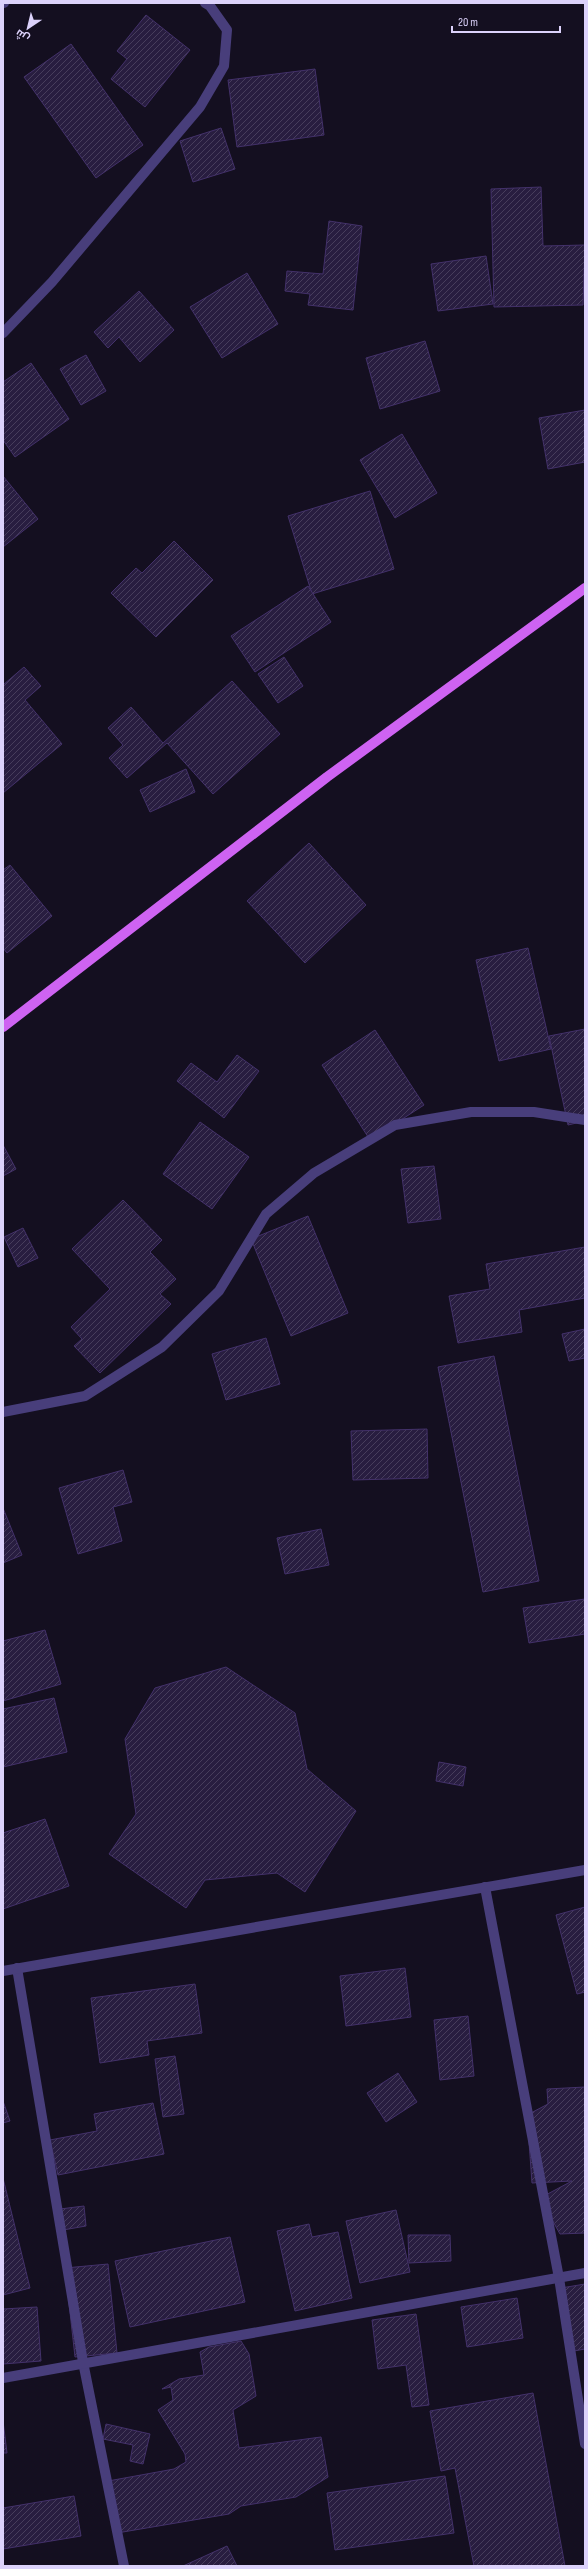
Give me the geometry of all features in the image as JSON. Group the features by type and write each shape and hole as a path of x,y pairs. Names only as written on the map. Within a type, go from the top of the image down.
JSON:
{"main road":[{"path":"3,1027 327,777 585,588"}],"street":[{"path":"3,333 52,282 200,107 224,66 227,30 210,6 205,3"},
{"path":"3,1412 85,1396 162,1347 219,1291 266,1214 314,1173 395,1125 471,1112 534,1112 585,1120"},
{"path":"3,1970 585,1870"},
{"path":"485,1887 559,2278 585,2444"},
{"path":"17,1968 83,2362 124,2566"},
{"path":"3,2378 83,2362 585,2274"}],"building":[{"path":"146,15 190,50 145,107 111,79 127,59 117,51"},
{"path":"71,44 143,145 96,178 24,77"},
{"path":"315,69 324,135 237,147 228,80"},
{"path":"221,128 235,169 193,182 180,141"},
{"path":"541,187 543,246 585,245 583,305 494,307 491,189"},
{"path":"329,221 362,226 353,310 308,305 310,294 285,291 287,271 323,274"},
{"path":"486,256 493,304 438,311 431,264"},
{"path":"247,273 278,324 222,358 190,307"},
{"path":"139,291 174,330 140,362 119,337 108,348 94,332"},
{"path":"425,341 440,391 380,409 366,358"},
{"path":"86,355 106,391 81,405 60,369"},
{"path":"31,363 69,419 15,457 3,440 3,382"},
{"path":"585,410 585,462 548,469 539,418"},
{"path":"402,434 437,493 395,518 360,460"},
{"path":"3,476 38,519 3,547"},
{"path":"370,491 394,569 312,594 288,516"},
{"path":"174,541 213,580 156,637 111,593 136,568 142,573"},
{"path":"308,586 331,622 255,672 231,636"},
{"path":"284,657 303,686 278,703 258,674"},
{"path":"24,667 41,686 25,700 62,744 3,793 3,685"},
{"path":"232,681 280,734 213,794 167,743 127,778 109,758 123,745 108,728 131,707 163,743"},
{"path":"186,769 195,792 150,812 140,790"},
{"path":"309,843 366,905 305,963 247,901"},
{"path":"10,865 52,916 7,953 3,948 3,870"},
{"path":"528,948 551,1049 499,1061 476,960"},
{"path":"585,1029 585,1121 568,1125 549,1036"},
{"path":"375,1030 424,1105 370,1140 322,1065"},
{"path":"237,1055 259,1071 224,1118 177,1081 191,1063 217,1082"},
{"path":"200,1122 249,1157 212,1209 163,1174"},
{"path":"3,1145 16,1169 3,1176"},
{"path":"434,1166 441,1219 408,1223 401,1169"},
{"path":"123,1200 162,1240 150,1252 176,1279 160,1294 171,1304 100,1373 74,1346 82,1339 71,1327 110,1289 72,1249"},
{"path":"308,1216 348,1313 291,1336 251,1239"},
{"path":"23,1228 38,1258 18,1267 4,1237"},
{"path":"585,1247 585,1298 519,1310 522,1332 458,1343 449,1296 490,1289 486,1264"},
{"path":"585,1329 585,1358 569,1361 562,1334"},
{"path":"266,1338 280,1384 226,1400 212,1354"},
{"path":"494,1356 539,1581 483,1592 438,1367"},
{"path":"427,1429 428,1478 353,1480 351,1431"},
{"path":"123,1470 132,1502 113,1507 122,1541 78,1554 59,1488"},
{"path":"3,1508 22,1555 3,1563"},
{"path":"321,1529 329,1565 285,1574 277,1538"},
{"path":"585,1599 585,1634 529,1643 523,1608"},
{"path":"45,1630 61,1684 3,1701 3,1641"},
{"path":"226,1667 295,1713 307,1769 356,1811 305,1892 277,1873 205,1880 186,1908 109,1854 136,1814 125,1739 155,1688"},
{"path":"54,1698 67,1752 3,1767 3,1709"},
{"path":"439,1762 466,1767 463,1786 436,1781"},
{"path":"45,1819 69,1886 3,1909 3,1833"},
{"path":"585,1907 585,1992 577,1994 556,1915"},
{"path":"405,1968 411,2017 346,2026 340,1976"},
{"path":"195,1984 202,2033 147,2041 149,2055 100,2063 91,1998"},
{"path":"468,2016 474,2076 440,2080 434,2020"},
{"path":"175,2056 184,2114 163,2117 155,2059"},
{"path":"398,2073 417,2102 386,2122 367,2093"},
{"path":"585,2087 585,2233 560,2234 540,2198 572,2181 532,2183 527,2115 548,2104 547,2089"},
{"path":"3,2101 10,2121 3,2123"},
{"path":"153,2103 164,2154 58,2175 50,2140 97,2131 94,2114"},
{"path":"3,2178 30,2288 3,2295"},
{"path":"84,2206 86,2226 63,2230 60,2209"},
{"path":"396,2210 410,2272 360,2283 346,2221"},
{"path":"309,2224 312,2237 338,2232 352,2298 295,2311 277,2231"},
{"path":"408,2235 450,2235 451,2261 409,2263"},
{"path":"230,2237 245,2302 130,2327 115,2261"},
{"path":"108,2264 117,2353 75,2357 65,2268"},
{"path":"585,2284 585,2349 574,2351 561,2288"},
{"path":"517,2298 523,2338 467,2347 461,2307"},
{"path":"37,2307 41,2361 3,2364 3,2309"},
{"path":"416,2314 429,2405 412,2407 406,2365 378,2369 372,2320"},
{"path":"241,2341 249,2354 256,2396 233,2410 239,2448 321,2437 328,2477 296,2497 241,2506 229,2514 117,2533 108,2481 174,2469 186,2462 185,2454 158,2410 173,2400 171,2387 162,2389 179,2379 204,2375 200,2352 209,2347"},
{"path":"533,2393 565,2566 474,2566 455,2468 441,2471 430,2411"},
{"path":"3,2421 7,2453 3,2453"},
{"path":"106,2424 150,2434 143,2464 130,2461 133,2445 103,2439"},
{"path":"445,2476 454,2533 335,2550 327,2493"},
{"path":"74,2496 81,2536 3,2549 3,2508"},
{"path":"227,2546 237,2566 183,2566"}]}
